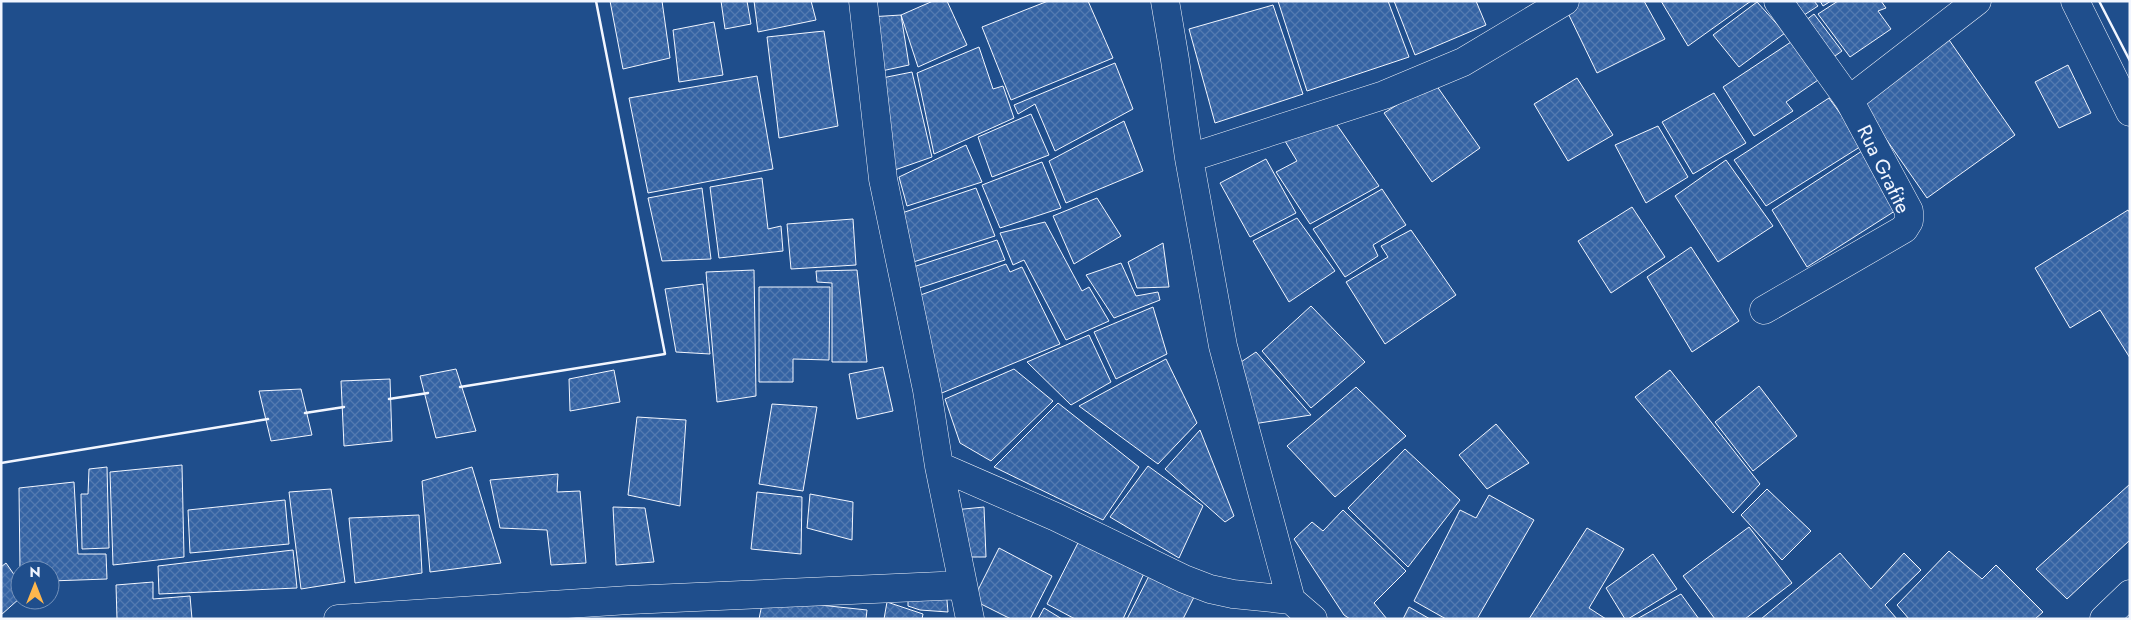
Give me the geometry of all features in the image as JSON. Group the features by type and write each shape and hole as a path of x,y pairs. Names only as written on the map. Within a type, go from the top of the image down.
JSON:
{"street":[{"path":"863,1 883,179 927,390 939,466 970,619"},
{"path":"1165,1 1189,158 1223,346 1291,600 1313,619"},
{"path":"1189,158 1402,88 1463,62 1565,1"},
{"name":"Rua Grafite","path":"1764,310 1904,229 1909,221 1909,211 1849,100 1778,1"},
{"path":"1849,100 1977,1"},
{"path":"2075,1 2130,112"},
{"path":"939,466 1056,517 1192,583 1233,594 1291,600"},
{"path":"338,619 623,609 963,585"},
{"path":"2104,619 2130,594"}],"building":[{"path":"610,1 662,1 670,58 623,69"},
{"path":"721,1 747,1 751,24 725,29"},
{"path":"754,1 811,1 816,20 758,32"},
{"path":"933,1 947,1 967,45 918,67 901,15"},
{"path":"1048,1 1088,1 1113,58 1011,100 982,27"},
{"path":"1278,1 1388,1 1409,57 1307,91"},
{"path":"1394,1 1476,1 1486,25 1415,55"},
{"path":"1580,1 1644,1 1665,39 1597,73 1566,9"},
{"path":"1661,1 1751,1 1688,46"},
{"path":"1786,1 1814,1 1818,6 1798,19"},
{"path":"1820,1 1831,1 1823,6"},
{"path":"1838,1 1881,1 1886,8 1878,11 1891,29 1850,57 1818,14"},
{"path":"1757,2 1785,33 1739,67 1713,35"},
{"path":"1273,5 1303,94 1215,123 1189,29"},
{"path":"1814,14 1842,51 1828,61 1801,24"},
{"path":"901,15 909,65 877,72 869,17"},
{"path":"714,22 723,75 679,82 673,30"},
{"path":"824,31 838,126 779,138 767,37"},
{"path":"1947,37 2015,135 1927,198 1861,103"},
{"path":"1794,40 1821,78 1786,102 1793,111 1754,136 1723,87"},
{"path":"979,47 993,89 1003,86 1014,118 934,154 917,73"},
{"path":"1115,63 1133,109 1055,151 1035,104 1018,114 1014,105"},
{"path":"2068,65 2091,113 2059,128 2035,82"},
{"path":"912,72 932,157 889,172 877,79"},
{"path":"757,76 773,169 648,193 629,98"},
{"path":"1577,78 1613,135 1568,161 1534,104"},
{"path":"1434,82 1480,148 1432,182 1384,113"},
{"path":"1714,93 1746,143 1693,174 1662,122"},
{"path":"1829,98 1863,145 1766,206 1734,160"},
{"path":"1031,114 1049,155 992,177 978,137"},
{"path":"1333,119 1379,186 1310,224 1276,172 1297,161 1285,141"},
{"path":"1124,121 1143,171 1066,203 1049,161"},
{"path":"1658,126 1688,177 1646,203 1615,145"},
{"path":"966,145 982,182 907,206 899,177"},
{"path":"1865,149 1898,209 1807,267 1772,210"},
{"path":"1266,159 1296,213 1250,237 1220,183"},
{"path":"1726,160 1773,226 1718,262 1675,196"},
{"path":"1042,162 1061,208 1000,228 982,185"},
{"path":"762,178 768,229 781,226 783,251 719,258 710,187"},
{"path":"702,188 711,259 662,261 648,198"},
{"path":"976,188 995,236 907,264 896,215"},
{"path":"1382,189 1406,225 1373,245 1378,256 1345,277 1313,229"},
{"path":"1097,198 1121,236 1074,264 1053,216"},
{"path":"1632,207 1665,257 1611,293 1578,241"},
{"path":"2128,210 2130,213 2130,358 2100,310 2070,328 2035,268"},
{"path":"1297,218 1335,271 1289,302 1253,241"},
{"path":"853,219 856,265 791,269 787,224"},
{"path":"1045,222 1082,291 1089,287 1109,321 1066,340 1024,260 1013,265 1000,233"},
{"path":"1411,230 1456,295 1385,344 1346,282 1388,257 1381,246"},
{"path":"997,240 1005,260 913,290 907,269"},
{"path":"1163,243 1169,287 1137,288 1128,262"},
{"path":"1691,247 1739,321 1692,352 1647,277"},
{"path":"1121,263 1136,296 1158,292 1160,300 1114,318 1086,275"},
{"path":"1006,264 1010,272 1022,267 1060,344 937,395 915,297"},
{"path":"754,270 756,396 717,402 706,272"},
{"path":"857,270 867,362 832,362 832,283 817,282 816,271"},
{"path":"703,284 710,354 676,352 665,289"},
{"path":"759,287 830,287 829,360 793,359 793,382 759,382"},
{"path":"1311,306 1365,362 1311,408 1262,351"},
{"path":"1153,307 1167,354 1116,379 1094,332"},
{"path":"1089,335 1111,382 1071,405 1027,362"},
{"path":"1256,352 1311,415 1253,424 1238,364"},
{"path":"1166,359 1197,423 1158,464 1079,406"},
{"path":"883,367 893,411 857,419 849,374"},
{"path":"456,369 476,431 436,438 420,376"},
{"path":"1014,369 1053,401 991,461 960,443 945,399"},
{"path":"614,370 620,402 570,411 569,379"},
{"path":"1670,370 1760,484 1733,513 1635,397"},
{"path":"390,379 392,441 344,446 341,381"},
{"path":"1759,386 1797,436 1753,471 1715,422"},
{"path":"1356,387 1406,436 1335,497 1287,446"},
{"path":"301,389 312,435 271,441 259,391"},
{"path":"1058,403 1139,467 1103,520 994,467"},
{"path":"772,404 817,407 803,491 759,484"},
{"path":"637,417 686,420 680,506 628,495"},
{"path":"1496,424 1529,463 1487,489 1459,455"},
{"path":"1200,430 1234,516 1225,522 1165,469"},
{"path":"1405,449 1460,500 1408,567 1348,508"},
{"path":"182,465 184,557 113,565 110,472"},
{"path":"1148,466 1203,506 1179,558 1110,517"},
{"path":"107,467 109,548 82,549 81,494 88,494 89,469"},
{"path":"472,467 501,563 430,572 422,481"},
{"path":"558,474 557,492 580,491 586,563 551,565 547,530 500,528 490,480"},
{"path":"74,482 78,554 106,554 107,579 60,581 60,560 20,560 19,488"},
{"path":"2130,484 2130,540 2067,599 2036,569"},
{"path":"331,489 345,582 301,589 289,492"},
{"path":"1767,489 1811,531 1782,560 1741,515"},
{"path":"757,492 802,497 801,554 751,549"},
{"path":"810,494 853,502 852,540 807,528"},
{"path":"1489,495 1534,520 1477,619 1446,619 1414,601 1460,510 1476,518"},
{"path":"285,500 289,544 190,553 188,510"},
{"path":"613,507 645,508 654,562 616,565"},
{"path":"984,507 986,557 963,557 954,510"},
{"path":"1343,510 1406,571 1374,603 1387,619 1350,619 1344,615 1294,539 1312,522 1323,531"},
{"path":"419,515 422,573 355,583 349,518"},
{"path":"1749,527 1792,583 1745,619 1715,619 1683,576"},
{"path":"1587,528 1624,549 1589,608 1606,619 1529,619"},
{"path":"1081,537 1146,569 1123,619 1075,619 1047,604"},
{"path":"999,548 1052,576 1030,619 1011,619 973,600"},
{"path":"293,550 297,588 159,594 158,566"},
{"path":"1949,551 1982,579 1996,565 2043,612 2035,619 1909,619 1897,605"},
{"path":"1840,553 1871,589 1904,553 1921,570 1885,605 1897,619 1761,619"},
{"path":"1653,554 1677,589 1625,619 1606,588"},
{"path":"6,563 10,569 10,607 1,615 1,567"},
{"path":"1150,574 1194,597 1183,619 1127,619"},
{"path":"153,582 153,599 190,596 192,619 117,619 116,585"},
{"path":"946,589 948,612 920,610 908,606 908,592"},
{"path":"1681,594 1699,619 1637,619"},
{"path":"763,599 867,610 866,619 759,619"},
{"path":"887,602 923,614 922,619 884,619"},
{"path":"1409,607 1430,619 1403,619"},
{"path":"1044,608 1062,619 1038,619"}],"wall":[{"path":"460,387 665,354 596,1"},
{"path":"2099,1 2130,61"},
{"path":"389,399 428,393"},
{"path":"305,413 344,407"},
{"path":"1,463 268,419"}]}
